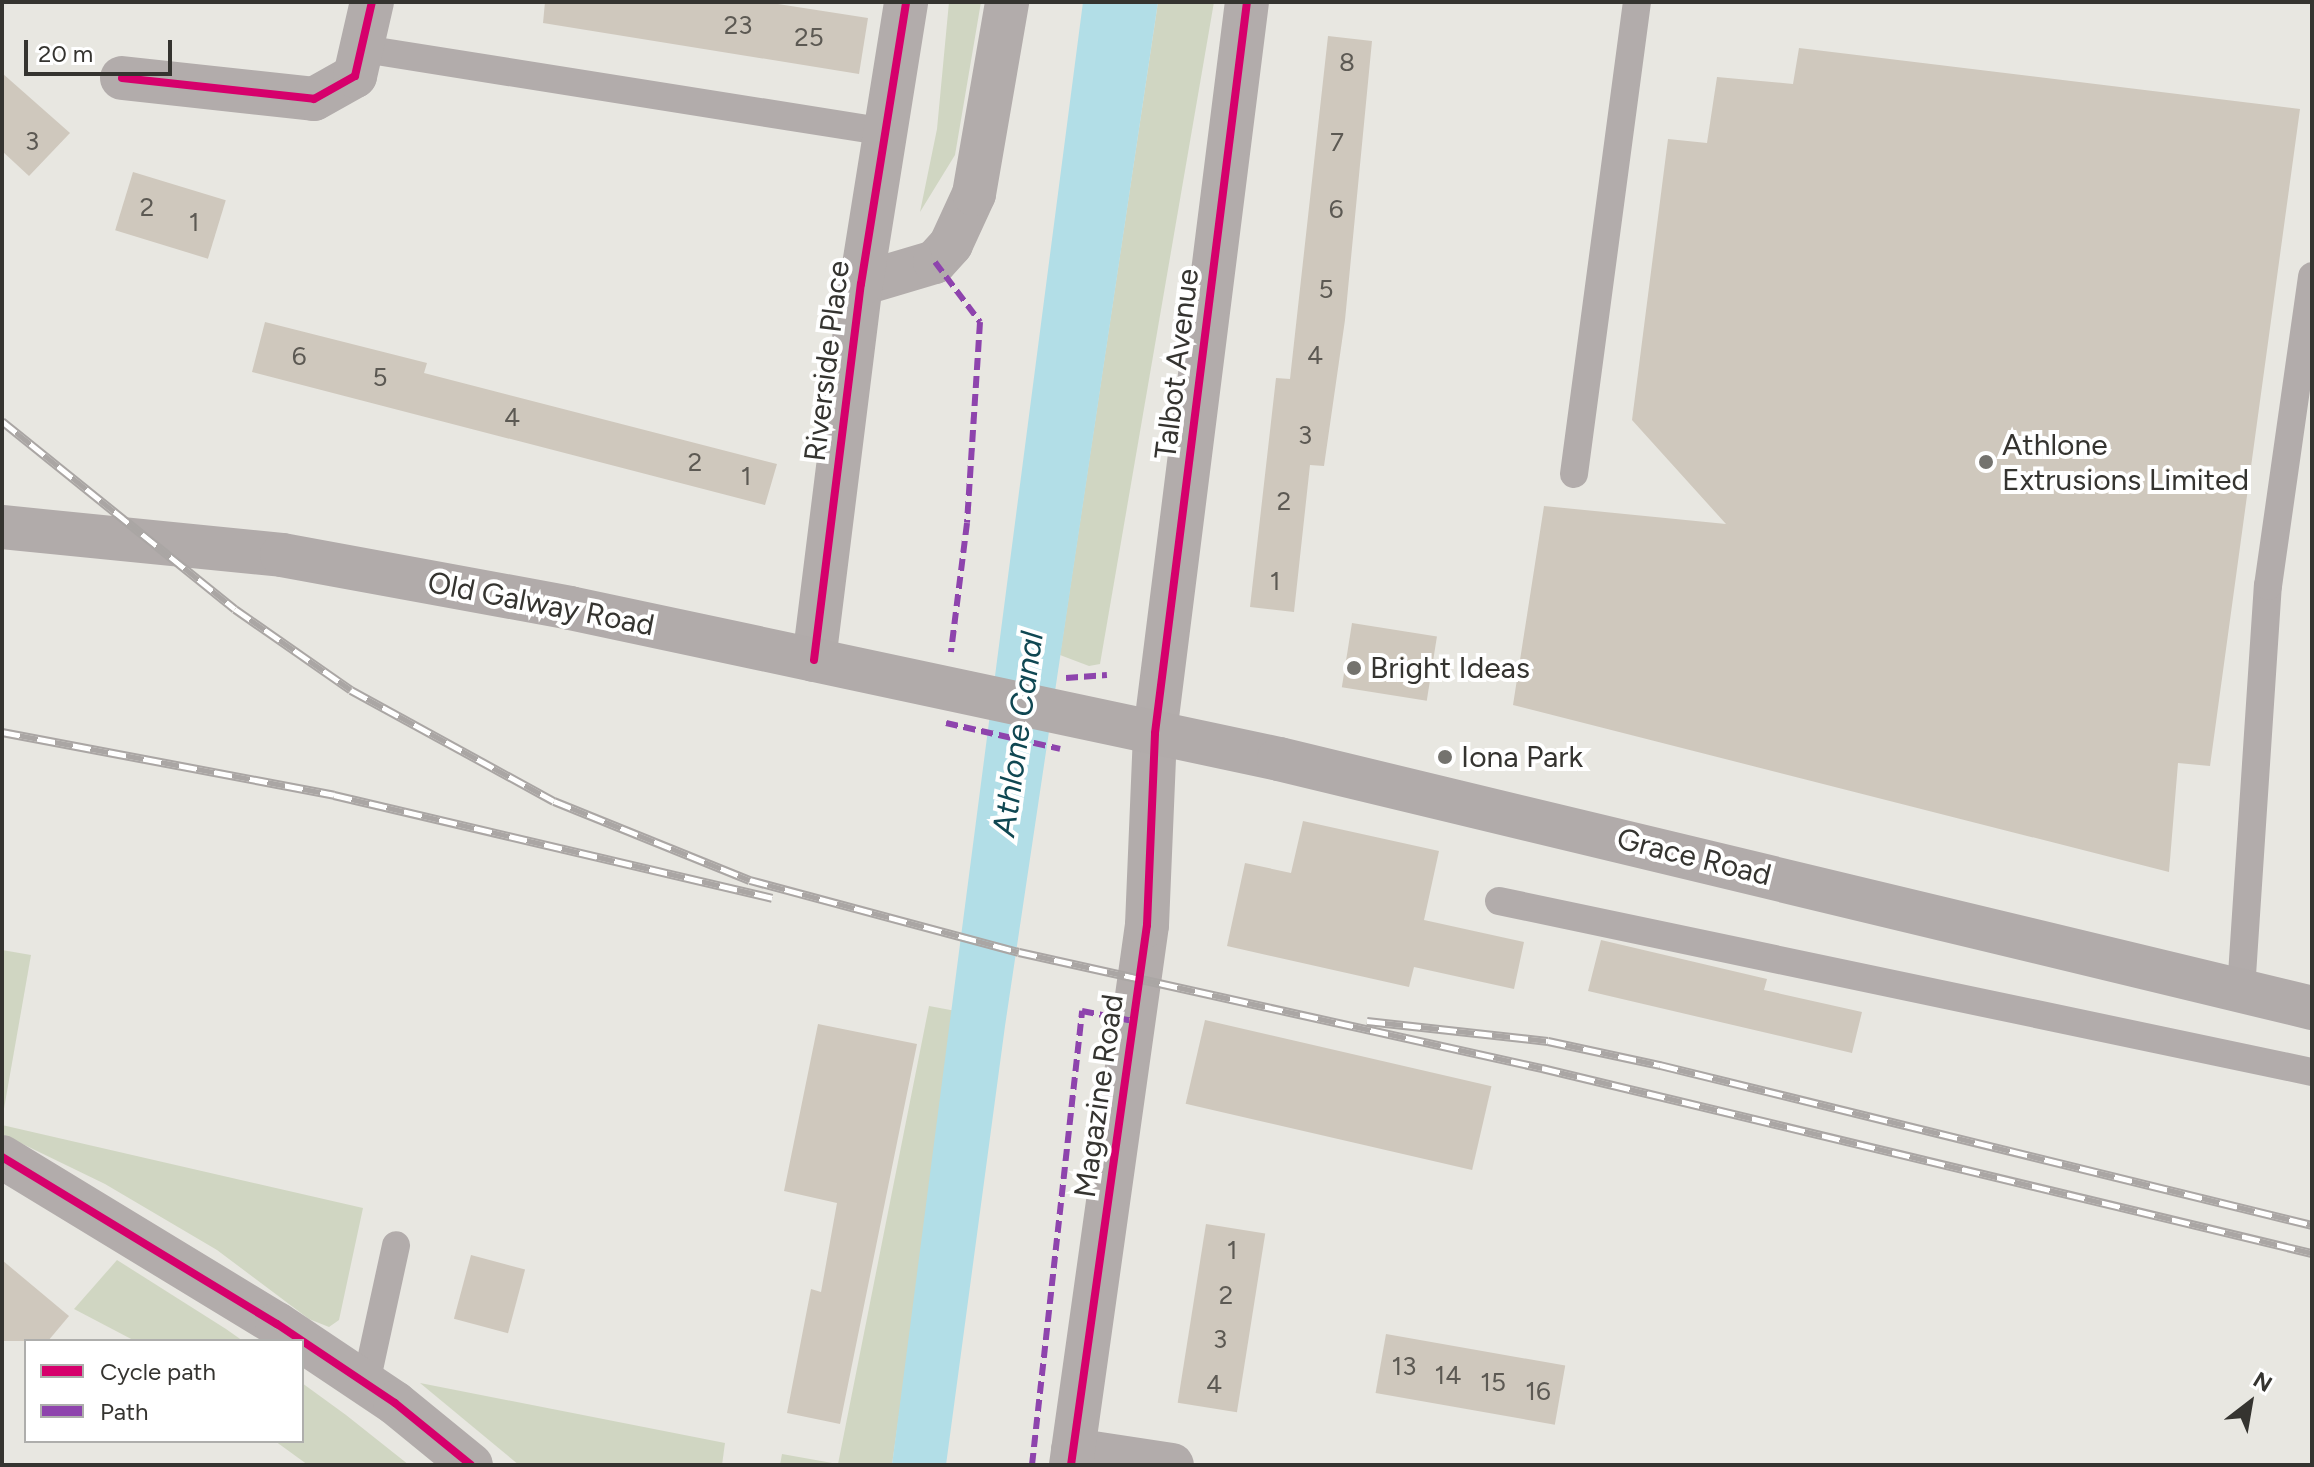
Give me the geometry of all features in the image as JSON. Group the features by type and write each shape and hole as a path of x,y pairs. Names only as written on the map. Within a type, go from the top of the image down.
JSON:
{"main road":[{"name":"Old Galway Road","path":"2,527 282,555 1074,714"},
{"name":"Grace Road","path":"1074,714 2312,1008"}],"street":[{"path":"122,78 314,99 355,76 364,49 372,2"},
{"name":"Riverside Place","path":"814,660 861,284 899,70 906,2"},
{"path":"861,284 935,262 951,244 974,194 1007,2"},
{"name":"Talbot Avenue","path":"1155,733 1247,2"},
{"name":"Magazine Road","path":"1072,1458 1147,925 1155,733"},
{"path":"2,1157 175,1258 299,1339"},
{"path":"304,1342 366,1383 471,1465"},
{"path":"1072,1458 1172,1465"}],"lane":[{"path":"1574,474 1638,2"},
{"path":"364,49 886,132"},
{"path":"2241,990 2268,586 2312,276"},
{"path":"1499,901 2312,1072"},
{"path":"366,1383 396,1245"}],"green space":[{"path":"949,2 981,2 955,155 920,212 937,129"},
{"path":"1158,2 1214,2 1100,664 1089,666 1060,655"},
{"path":"2,950 31,955 2,1120"},
{"path":"929,1006 956,1011 892,1465 780,1465 782,1454 838,1464"},
{"path":"2,1125 363,1208 339,1320 329,1327 309,1319 217,1250 105,1184 2,1134"},
{"path":"117,1260 240,1339 131,1339 74,1309"},
{"path":"420,1383 725,1443 722,1465 519,1465"},
{"path":"304,1384 409,1465 308,1465 278,1443 304,1443"}],"water":[{"name":"Athlone Canal","path":"1083,2 1158,2 1005,1026 946,1465 892,1465"}],"building":[{"path":"545,2 765,2 868,18 859,74 543,23"},
{"path":"1328,36 1372,41 1345,320 1324,466 1310,465 1294,612 1250,607 1276,378 1290,379"},
{"name":"Athlone Extrusions Limited","path":"1799,48 2300,109 2210,766 2178,763 2169,872 1513,705 1544,506 1726,524 1632,420 1668,139 1707,143 1717,77 1793,84"},
{"path":"2,73 70,133 29,176 2,151"},
{"path":"133,172 226,200 208,259 115,230"},
{"path":"265,322 427,363 424,373 777,464 765,505 252,372"},
{"path":"1352,623 1437,636 1427,701 1342,687"},
{"path":"1303,821 1439,851 1424,920 1524,942 1514,989 1414,967 1409,987 1227,946 1245,863 1291,873"},
{"path":"1601,940 1767,979 1764,990 1862,1012 1852,1053 1588,991"},
{"path":"1205,1020 1491,1086 1472,1170 1186,1104"},
{"path":"818,1024 917,1044 840,1424 787,1413 811,1289 821,1292 837,1203 784,1191"},
{"path":"1206,1224 1265,1233 1237,1412 1178,1403"},
{"path":"471,1255 525,1269 508,1333 454,1319"},
{"path":"2,1260 69,1316 50,1339 2,1341"},
{"path":"1386,1334 1565,1366 1555,1425 1376,1393"}],"railway":[{"path":"2,421 235,609 351,690 554,801 750,880 1019,952 1542,1068 2312,1253"},
{"path":"2,732 334,795 772,898"},
{"path":"1367,1021 1548,1041 1660,1065 2312,1225"}],"marked path":[{"path":"935,262 980,322 967,523 951,652"},
{"path":"1066,678 1107,675"},
{"path":"946,723 1060,749"},
{"path":"1032,1465 1082,1011 1133,1021"}],"cycle path":[{"path":"122,78 314,99 355,76 372,2"},
{"path":"814,660 861,284 906,2"},
{"path":"1071,1465 1147,925 1155,733 1247,2"},
{"path":"2,1157 299,1339"},
{"path":"304,1342 395,1403 471,1465"}],"place":[{"name":"Athlone Extrusions Limited","path":"1986,462"},
{"name":"Bright Ideas","path":"1354,668"},
{"name":"Iona Park","path":"1445,757"}]}
